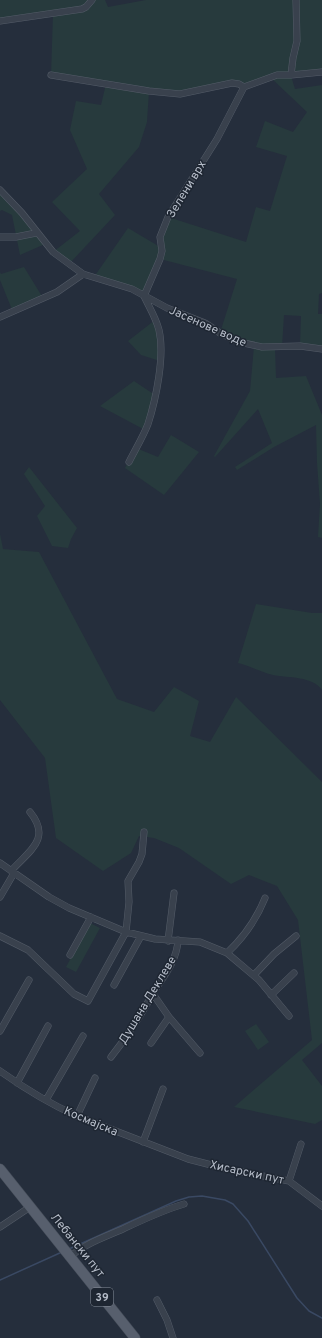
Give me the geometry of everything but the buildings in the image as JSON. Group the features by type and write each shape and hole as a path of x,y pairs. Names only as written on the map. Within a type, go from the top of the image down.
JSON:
{"main road":[{"name":"Лебански пут","path":"0,1169 135,1338"}],"street":[{"path":"0,21 82,9 92,0"},
{"path":"291,75 297,41 296,0"},
{"path":"51,75 180,94 232,83 239,84 244,87 276,75 322,72"},
{"name":"Зелени врх","path":"144,296 160,259 162,251 160,237 168,217 217,139 244,87"},
{"name":"Јасенове воде","path":"0,190 22,213 36,233 53,252 83,274 132,289 167,308 205,323 220,333 239,342 262,347 300,346 322,349"},
{"path":"0,237 16,237 36,233"},
{"path":"0,317 56,292 83,274"},
{"path":"129,462 148,424 158,379 161,344 160,335 144,296"},
{"path":"0,896 12,872 39,838 37,821 30,812"},
{"path":"0,936 28,950 70,991 88,1001 126,932 129,902 128,881 142,854 144,832"},
{"path":"0,863 49,897 69,908 126,932 168,941 178,940 200,942 227,953 254,975 289,1016"},
{"path":"168,941 174,893"},
{"path":"227,953 246,932 262,906 265,898"},
{"path":"70,955 91,917"},
{"path":"114,986 141,936"},
{"path":"254,975 274,954 296,936"},
{"name":"Душана Деклеве","path":"111,1057 134,1026 170,967 176,953 178,940"},
{"path":"271,995 294,973"},
{"path":"0,1031 29,980"},
{"path":"153,994 169,1017 200,1053"},
{"path":"151,1043 169,1017"},
{"path":"18,1083 48,1026"},
{"path":"46,1100 83,1036"},
{"name":"Космајска","path":"0,1071 46,1100 77,1116 188,1159"},
{"path":"77,1116 95,1078"},
{"path":"143,1142 163,1090"},
{"path":"289,1181 301,1144"},
{"name":"Хисарски пут","path":"188,1159 227,1169 289,1181 322,1206"},
{"path":"67,1253 80,1249 184,1204"},
{"path":"0,1227 30,1206"},
{"path":"157,1300 167,1320 173,1338"}],"shaded area":[{"path":"0,0 105,0 108,7 146,0 322,0 322,72 291,76 295,89 322,85 322,293 319,294 318,314 322,314 322,349 300,346 301,316 284,315 282,347 275,348 276,378 306,376 322,415 322,538 318,537 320,504 316,425 274,447 237,470 235,467 272,443 258,409 215,457 214,456 250,391 254,346 220,333 237,279 160,259 144,296 94,277 128,228 160,247 168,217 246,242 256,207 270,211 287,156 256,147 265,121 293,132 307,112 270,77 244,87 239,84 187,93 149,91 147,122 139,147 99,194 115,215 69,264 53,252 80,231 52,202 87,169 70,130 76,101 101,105 106,84 51,75 53,14 0,21"},
{"path":"0,190 45,244 20,255 12,215 2,210 0,211"},
{"path":"24,267 43,298 13,312 0,280 0,272 1,274"},
{"path":"155,320 160,361 141,355 128,341"},
{"path":"134,381 155,395 145,430 100,406"},
{"path":"171,435 199,452 164,495 125,468 136,448 158,457"},
{"path":"29,467 77,528 68,548 52,546 37,516 45,506 24,474"},
{"path":"0,534 3,549 39,552 117,699 154,712 174,687 199,701 190,736 210,742 236,697 322,782 322,1043 302,1060 322,1086 322,1120 315,1124 234,1107 312,1040 298,920 277,886 249,875 231,884 179,848 154,838 139,836 131,853 103,871 56,838 45,758 0,700"},
{"path":"256,604 312,613 322,613 322,690 313,682 300,678 273,675 238,663"},
{"path":"90,923 100,928 76,972 66,967"},
{"path":"256,1024 269,1042 258,1050 245,1031"}],"waterway":[{"path":"69,1249 176,1201 189,1197 202,1196 225,1200 233,1204 248,1221 297,1298 309,1311 322,1318"},
{"path":"0,1280 62,1252"}]}
